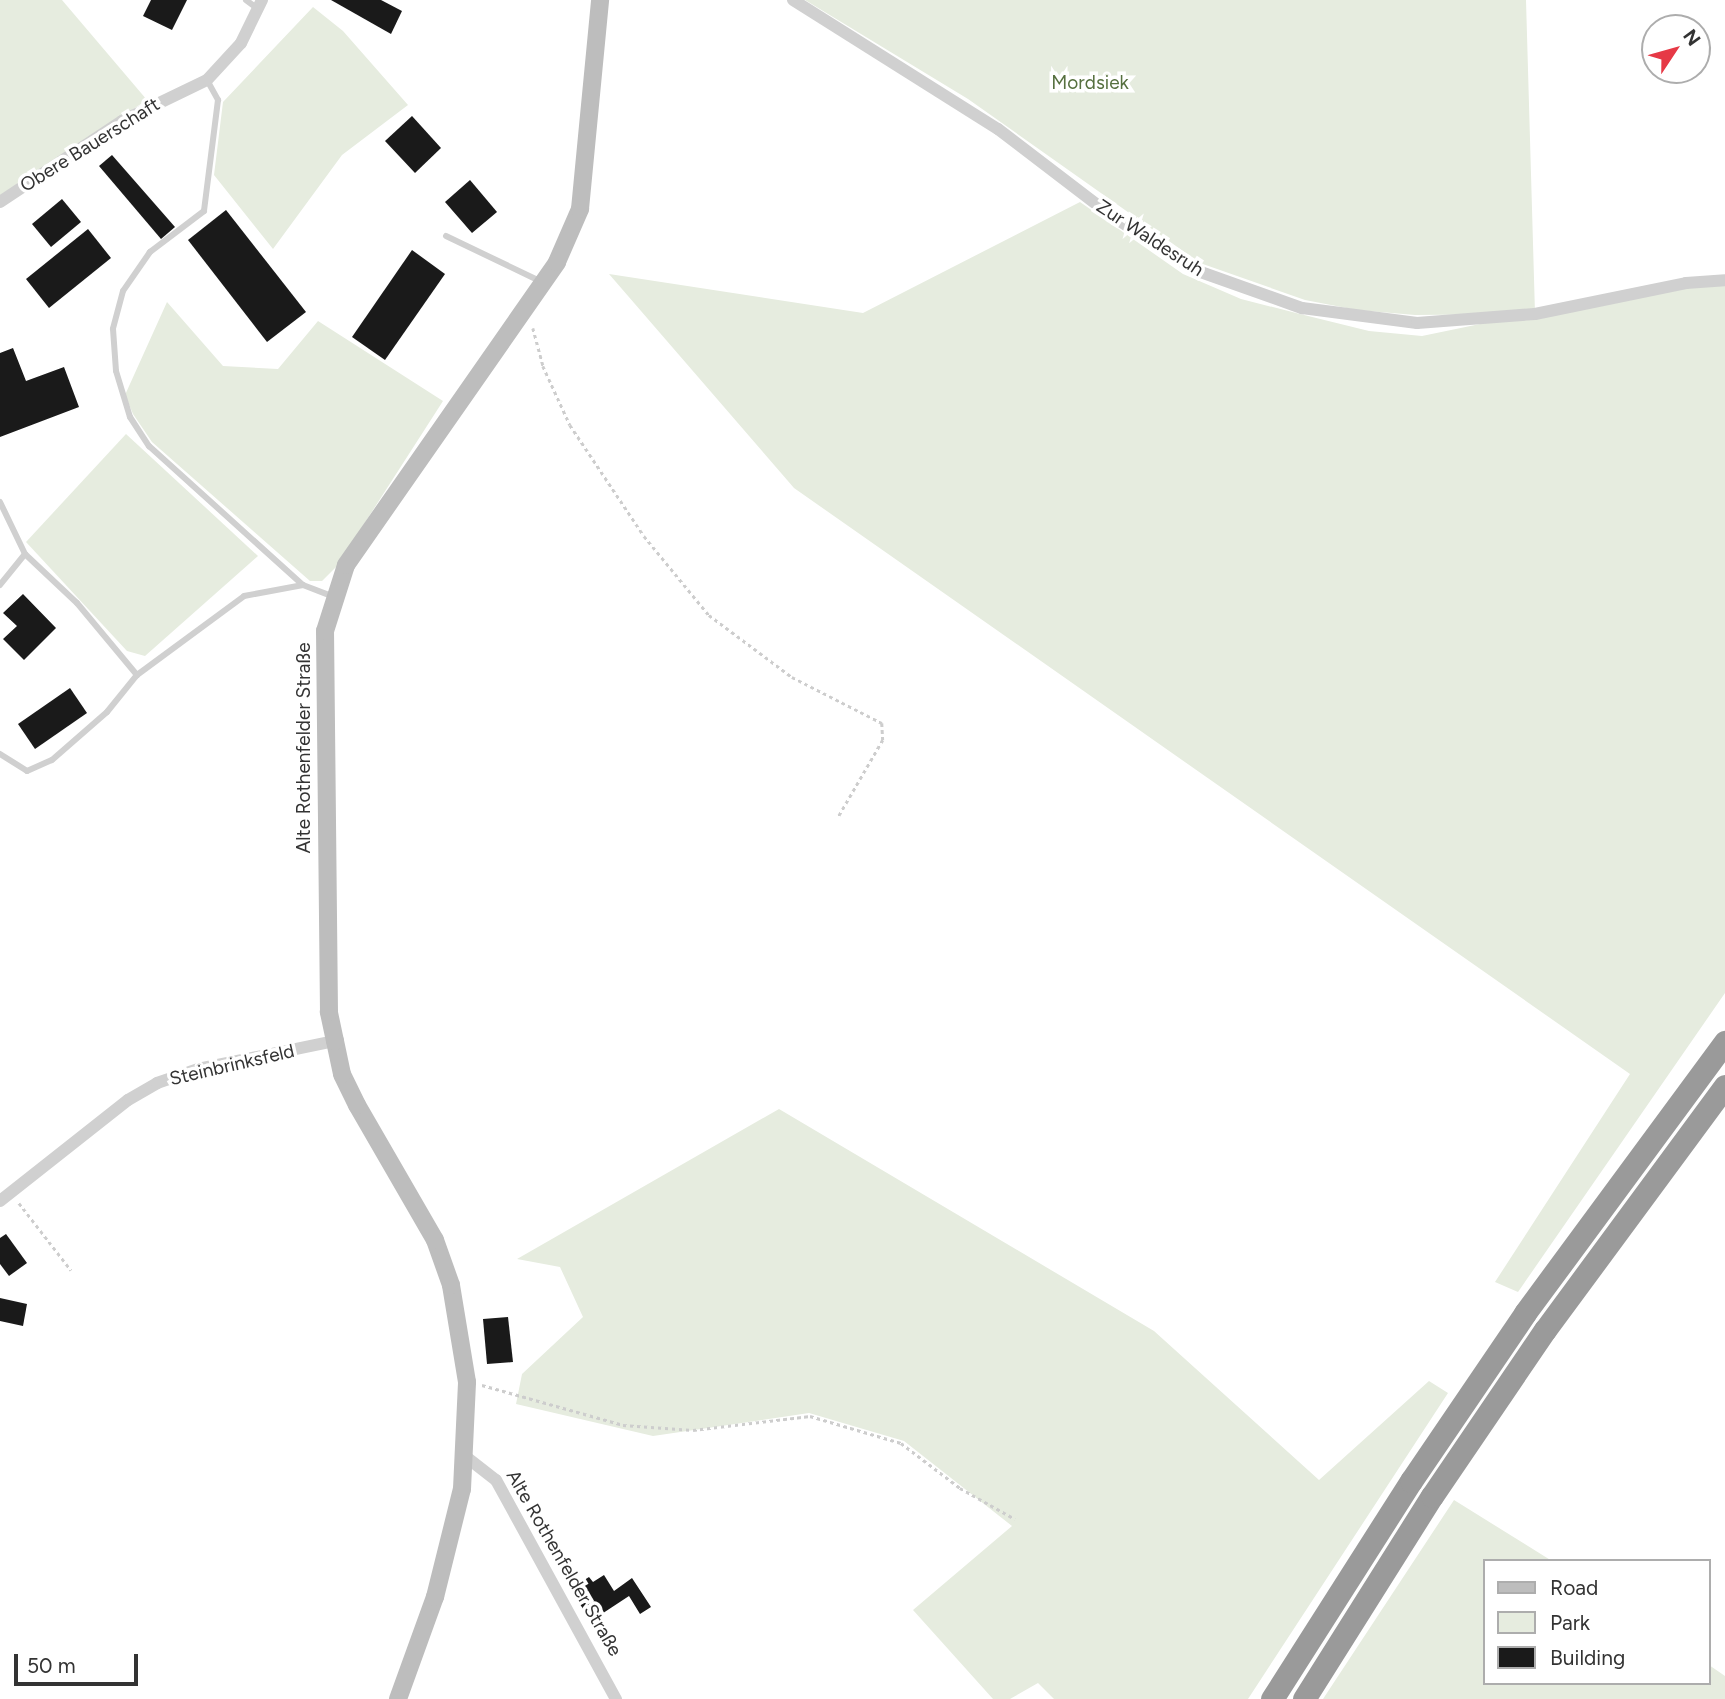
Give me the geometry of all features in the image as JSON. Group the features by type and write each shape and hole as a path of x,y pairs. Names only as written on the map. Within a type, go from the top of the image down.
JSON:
{"highway":[{"path":"1272,1699 1411,1481 1525,1313 1725,1042"},
{"path":"1304,1699 1432,1496 1545,1330 1725,1086"}],"street":[{"name":"Alte Rothenfelder Straße","path":"398,1699 435,1597 462,1489 467,1382 451,1285 435,1240 352,1095 334,1041 329,1012 324,762 325,631 346,565 557,261 580,209 600,0"},
{"name":"Zur Waldesruh","path":"793,0 998,129 1109,214 1195,270 1301,309 1351,318 1441,322 1535,314 1686,283 1725,280"},
{"name":"Obere Bauerschaft","path":"0,202 122,121 207,80 242,43 260,4"},
{"name":"Steinbrinksfeld","path":"0,1201 128,1100 157,1083 198,1069 334,1041"},
{"name":"Alte Rothenfelder Straße","path":"465,1456 496,1480 615,1699"}],"lane":[{"path":"246,0 260,4"},
{"path":"207,80 218,100 204,211 150,252 123,291 113,329 116,371 130,417 149,446 303,584 334,597"},
{"path":"446,236 542,282"},
{"path":"0,502 25,554 77,603 137,675"},
{"path":"0,584 25,554"},
{"path":"0,754 27,771 52,760 107,712 137,675 244,597 303,584"}],"path":[{"path":"520,312 535,330 543,366 570,425 644,536 709,615 792,677 882,723 883,740 839,816"},
{"path":"11,1193 71,1270"},
{"path":"478,1397 478,1384 623,1425 693,1430 810,1416 901,1443 960,1488 1015,1520"}],"green space":[{"path":"0,0 62,0 147,100 0,196"},
{"name":"Mordsiek","path":"805,0 1526,0 1535,313 1725,280 1725,993 1518,1292 1495,1282 1630,1074 794,488 609,274 863,313 1080,202 1183,274 1241,299 1300,314 1369,331 1422,336 1529,314 1415,315 1357,310 1305,300 1200,263 968,99"},
{"path":"313,7 343,31 408,105 342,155 273,249 214,175 223,102"},
{"path":"167,302 223,366 278,369 318,321 443,401 337,566 322,581 310,581 152,442 133,414 125,395"},
{"path":"126,434 258,556 145,656 127,651 26,542"},
{"path":"779,1109 1154,1331 1319,1480 1429,1381 1448,1393 1248,1699 1054,1699 1038,1683 1010,1699 993,1699 913,1610 1012,1526 904,1441 809,1413 653,1436 516,1404 522,1374 583,1317 560,1267 517,1259"},
{"path":"1454,1500 1549,1559 1484,1559 1484,1685 1711,1685 1711,1666 1725,1676 1725,1699 1323,1699"}],"building":[{"path":"151,0 187,0 172,30 143,16"},
{"path":"331,0 381,0 402,11 391,34"},
{"path":"412,116 441,148 415,173 385,141"},
{"path":"112,155 175,227 161,239 99,166"},
{"path":"470,180 497,212 472,233 445,202"},
{"path":"62,199 81,222 51,247 32,224"},
{"path":"226,210 306,312 267,342 188,240"},
{"path":"88,229 111,258 49,308 26,279"},
{"path":"412,250 445,274 385,360 352,337"},
{"path":"13,348 26,381 64,367 79,407 0,437 0,353"},
{"path":"23,594 56,628 24,660 3,639 17,626 3,613"},
{"path":"70,688 87,713 35,749 18,724"},
{"path":"6,1234 27,1263 9,1276 0,1264 0,1238"},
{"path":"0,1298 27,1304 23,1326 0,1321"},
{"path":"508,1317 513,1362 487,1364 483,1319"},
{"path":"604,1575 614,1591 632,1578 651,1607 640,1614 629,1596 591,1621 570,1589 589,1577 593,1582"}]}
